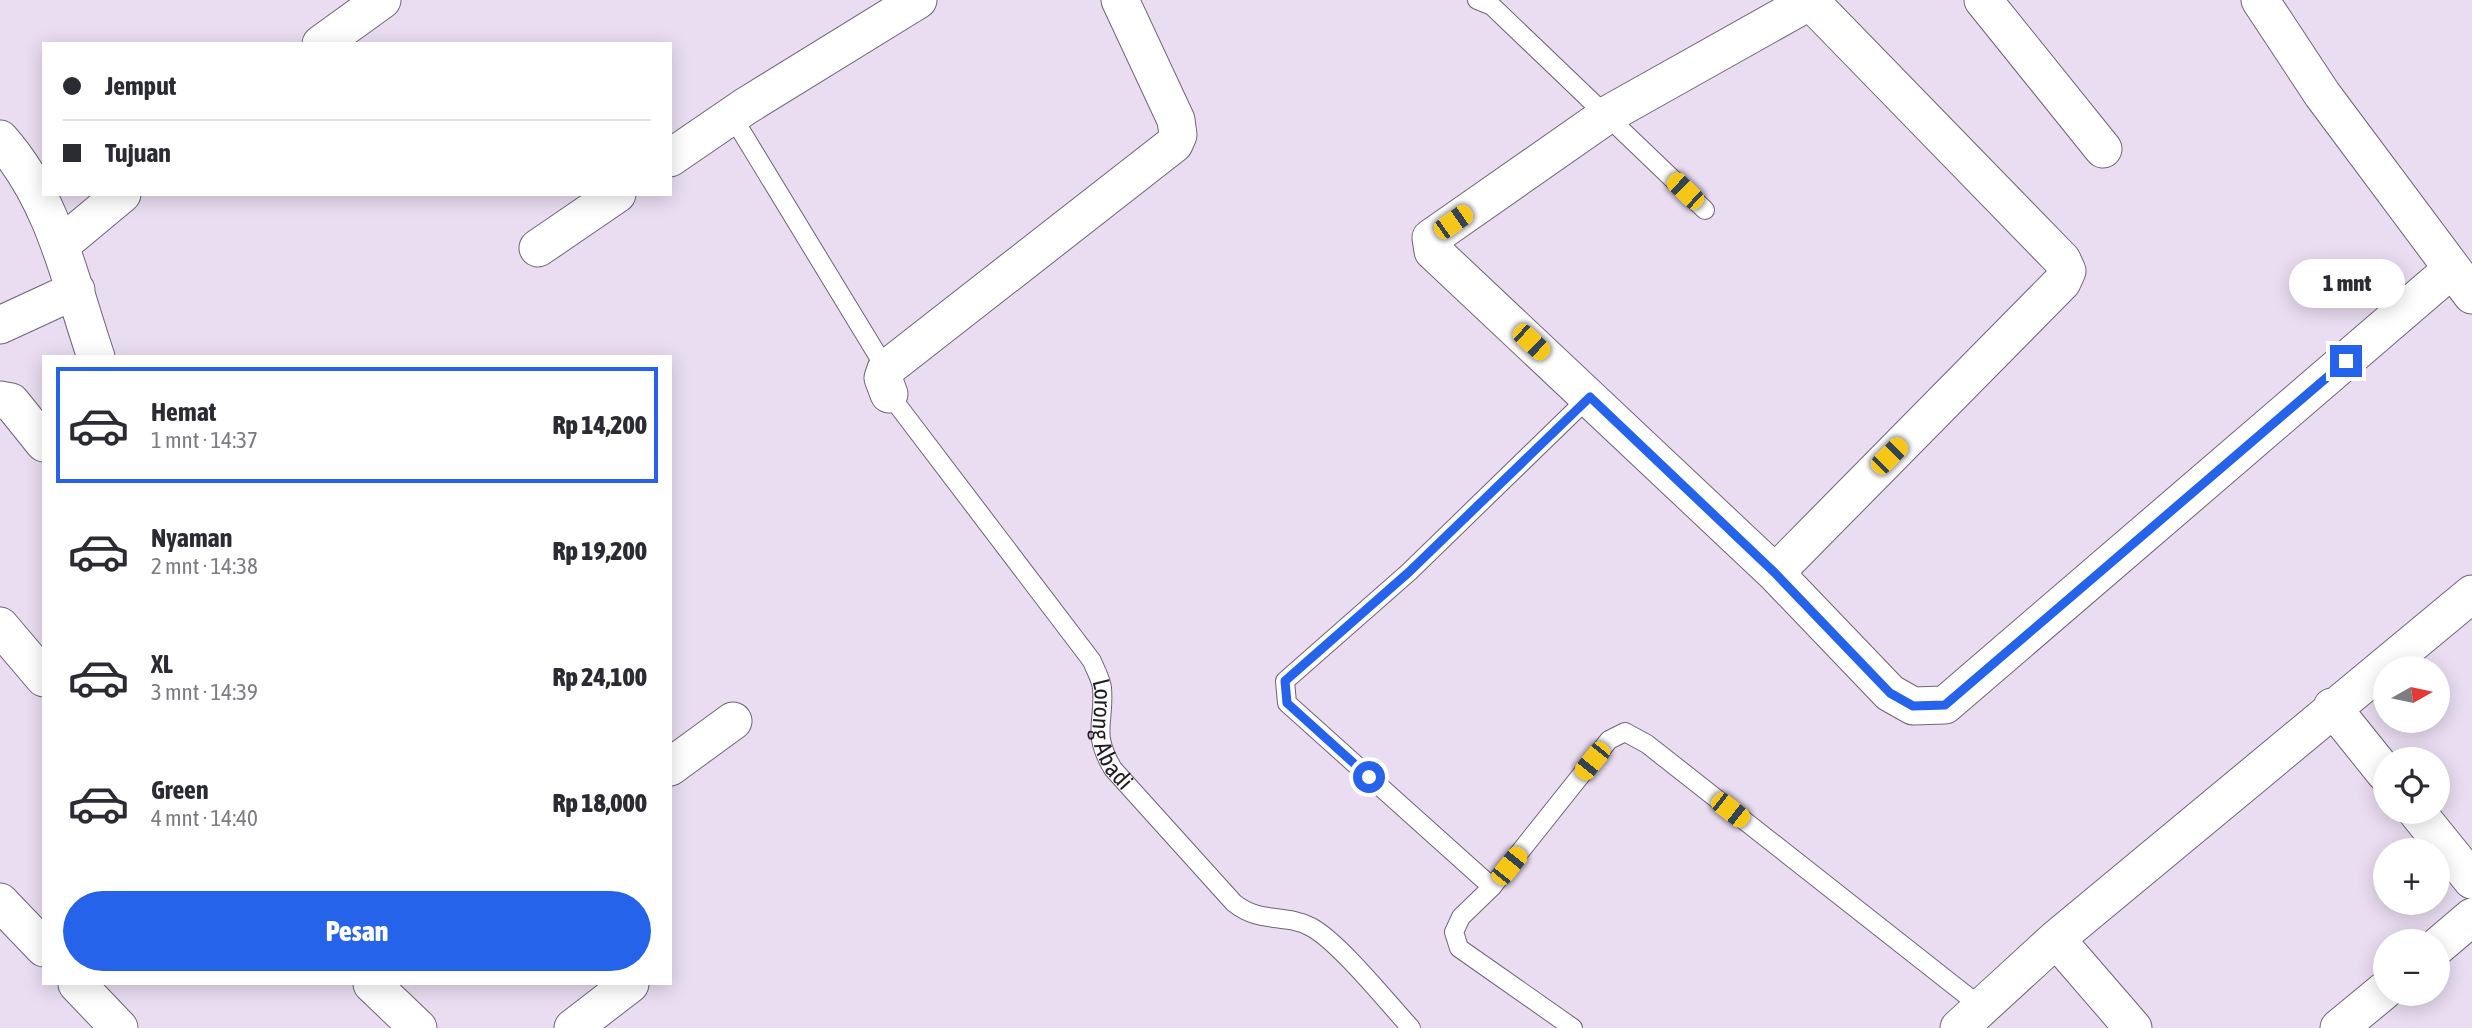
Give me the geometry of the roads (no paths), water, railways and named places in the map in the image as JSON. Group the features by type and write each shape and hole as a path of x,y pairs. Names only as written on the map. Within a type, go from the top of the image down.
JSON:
{"street":[{"path":"324,42 382,0"},
{"path":"672,157 918,0"},
{"path":"888,381 1174,144 1178,135 1176,120 1120,0"},
{"path":"1775,573 2052,292 2067,271 2062,260 1811,0 1607,115 1432,238 1433,251 1775,573 1890,693 1913,706 1945,705 2462,283 2322,93 2260,0"},
{"path":"1983,0 2103,149"},
{"path":"0,139 18,159 62,244 95,355"},
{"path":"62,244 120,196"},
{"path":"538,248 614,196"},
{"path":"0,326 76,290"},
{"path":"0,400 11,402 42,441"},
{"path":"1970,1017 2056,939 2332,707 2472,594"},
{"path":"0,626 42,676"},
{"path":"2332,707 2373,758"},
{"path":"672,766 733,721"},
{"path":"2427,824 2472,880"},
{"path":"0,902 42,946"},
{"path":"2450,936 2472,917"},
{"path":"2056,939 2133,1028"},
{"path":"78,985 119,1028"},
{"path":"373,985 418,1028"},
{"path":"573,1028 630,985"}],"lane":[{"path":"1477,0 1492,6 1704,210"},
{"name":"Lorong Abadi","path":"732,116 888,381 1092,661 1102,687 1099,736 1104,754 1113,769 1234,903 1248,914 1295,920 1318,932 1411,1028"},
{"path":"1492,887 1287,703 1283,687 1285,681 1409,572 1590,397"},
{"path":"1573,1028 1459,948 1454,932 1461,917 1492,887 1609,740 1625,732 1647,744 1970,1017"}]}
